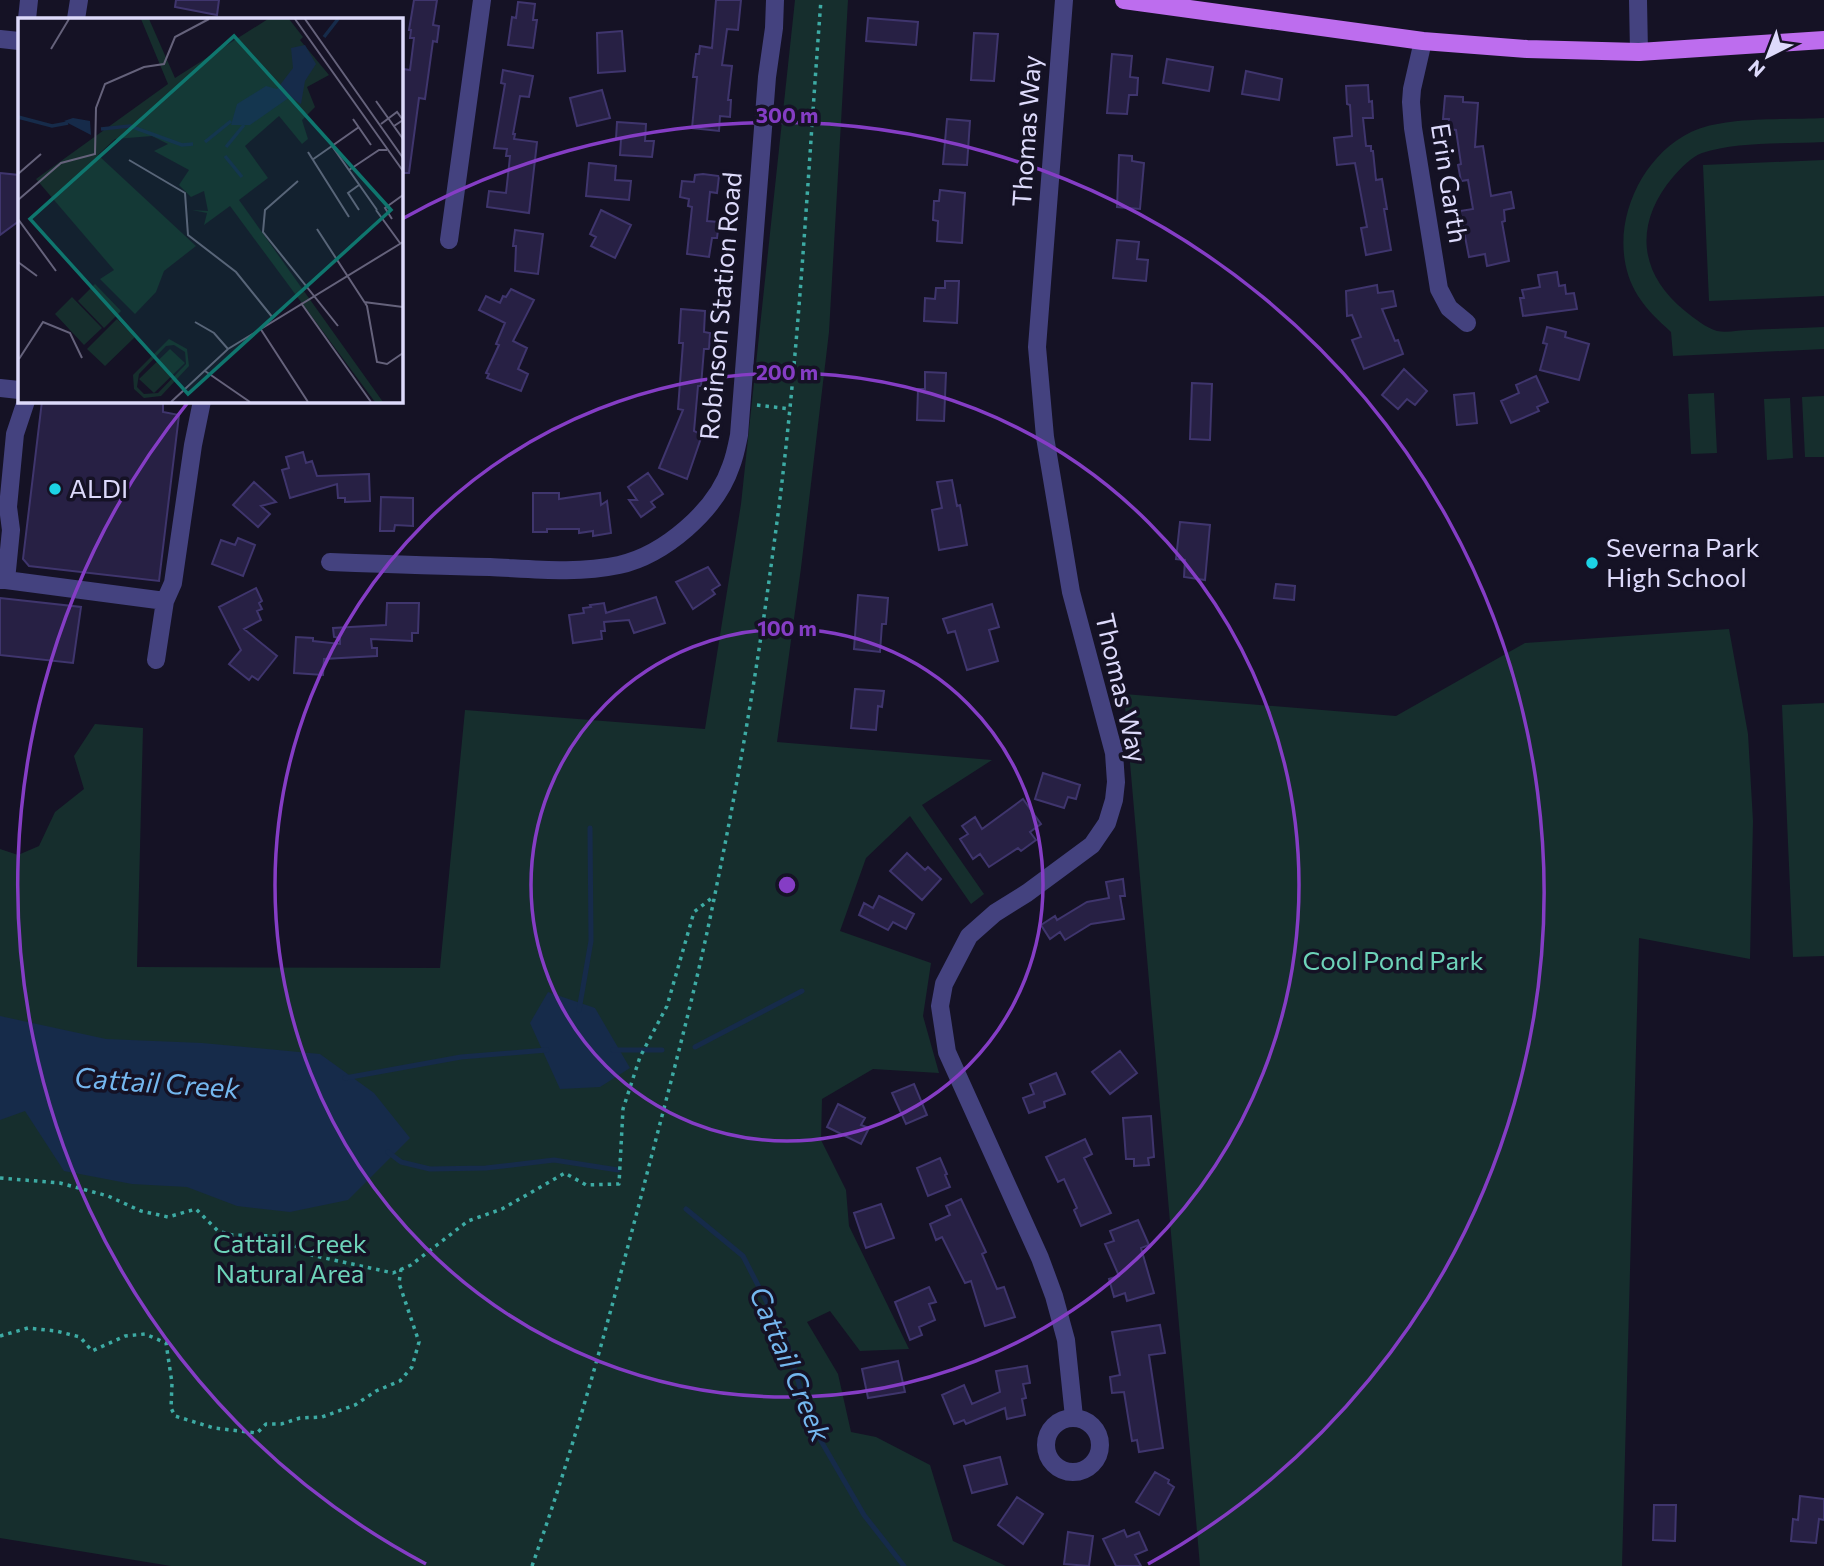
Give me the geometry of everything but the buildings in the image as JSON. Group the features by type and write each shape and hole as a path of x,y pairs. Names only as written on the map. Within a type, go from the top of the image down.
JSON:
{"main road":[{"path":"1124,0 1173,4 1423,41 1527,49 1639,52 1824,40"}],"street":[{"path":"27,18 29,0"},
{"path":"76,18 79,0"},
{"path":"449,240 482,0"},
{"name":"Robinson Station Road","path":"330,562 567,570 620,565 641,558 670,542 693,522 717,495 731,468 743,404 775,0"},
{"name":"Thomas Way","path":"1063,0 1037,347 1045,437 1071,592 1114,753 1115,791 1107,823 1092,845 980,925 969,936 944,984 940,1006 947,1052 1040,1258 1058,1308 1066,1340 1074,1417"},
{"path":"1638,0 1639,52"},
{"path":"0,39 18,41"},
{"name":"Erin Garth","path":"1423,41 1411,102 1421,182 1439,289 1449,308 1467,323"},
{"path":"0,388 18,390"},
{"path":"26,402 15,434 8,507 11,530 3,580 165,601"},
{"path":"156,660 165,601 173,583 202,402"}],"path":[{"path":"532,1566 623,1267 687,1018 715,896 754,681 790,409 821,0"},
{"path":"743,404 790,409"},
{"path":"0,1178 60,1183 108,1196 141,1211 168,1217 196,1209 218,1231 232,1235 279,1236 310,1255 393,1273 411,1265 468,1221 502,1209 565,1174 586,1185 619,1184 623,1109 640,1057 667,1006 694,912 715,896"},
{"path":"0,1336 28,1328 56,1331 80,1337 92,1351 125,1336 145,1334 166,1343 172,1383 171,1408 175,1416 214,1429 257,1433 266,1424 322,1417 355,1405 376,1391 400,1381 412,1367 419,1342 399,1283 401,1269"}],"green space":[{"name":"Cattail Creek Natural Area","path":"795,0 848,0 829,332 777,742 992,760 922,805 984,894 971,904 910,816 866,858 840,931 931,963 923,1016 939,1073 873,1069 822,1099 821,1140 846,1190 849,1226 909,1349 860,1351 830,1311 807,1322 838,1374 851,1432 876,1437 930,1465 953,1541 1006,1566 171,1566 0,1538 0,849 18,855 39,846 55,812 84,789 74,756 95,724 143,728 137,967 440,968 465,710 705,729 741,504"},
{"path":"1824,118 1824,142 1731,146 1694,157 1660,194 1647,230 1647,247 1650,264 1669,296 1704,325 1725,332 1824,327 1824,349 1673,356 1671,332 1638,296 1628,274 1624,251 1625,227 1630,203 1640,181 1654,161 1671,145 1691,132 1705,127 1738,121"},
{"path":"1824,160 1824,296 1709,301 1703,165"},
{"path":"1714,393 1717,453 1691,454 1688,394"},
{"path":"1824,396 1824,457 1805,457 1802,397"},
{"path":"1790,398 1793,458 1767,460 1764,399"},
{"name":"Cool Pond Park","path":"1729,629 1748,734 1753,821 1750,959 1639,938 1622,1566 1200,1566 1124,694 1396,716 1525,643"},
{"path":"1824,703 1824,956 1793,957 1782,705"}],"water":[{"path":"548,992 595,1008 630,1068 600,1087 560,1089 530,1023"},
{"path":"0,1016 106,1039 202,1043 320,1054 374,1093 410,1138 348,1200 290,1212 237,1206 187,1187 132,1184 64,1171 25,1111 0,1120"}],"waterway":[{"path":"579,1010 591,941 590,828"},
{"name":"Cattail Creek","path":"695,1047 802,991"},
{"name":"Cattail Creek","path":"345,1078 461,1057 547,1050"},
{"name":"Cattail Creek","path":"613,1050 662,1050"},
{"name":"Cattail Creek","path":"388,1152 401,1162 430,1169 486,1168 554,1160 618,1170"},
{"name":"Cattail Creek","path":"686,1209 743,1256 786,1340 810,1422 864,1515 904,1566"}],"place":[{"name":"ALDI","path":"55,489"},
{"name":"Severna Park High School","path":"1592,563"}]}
